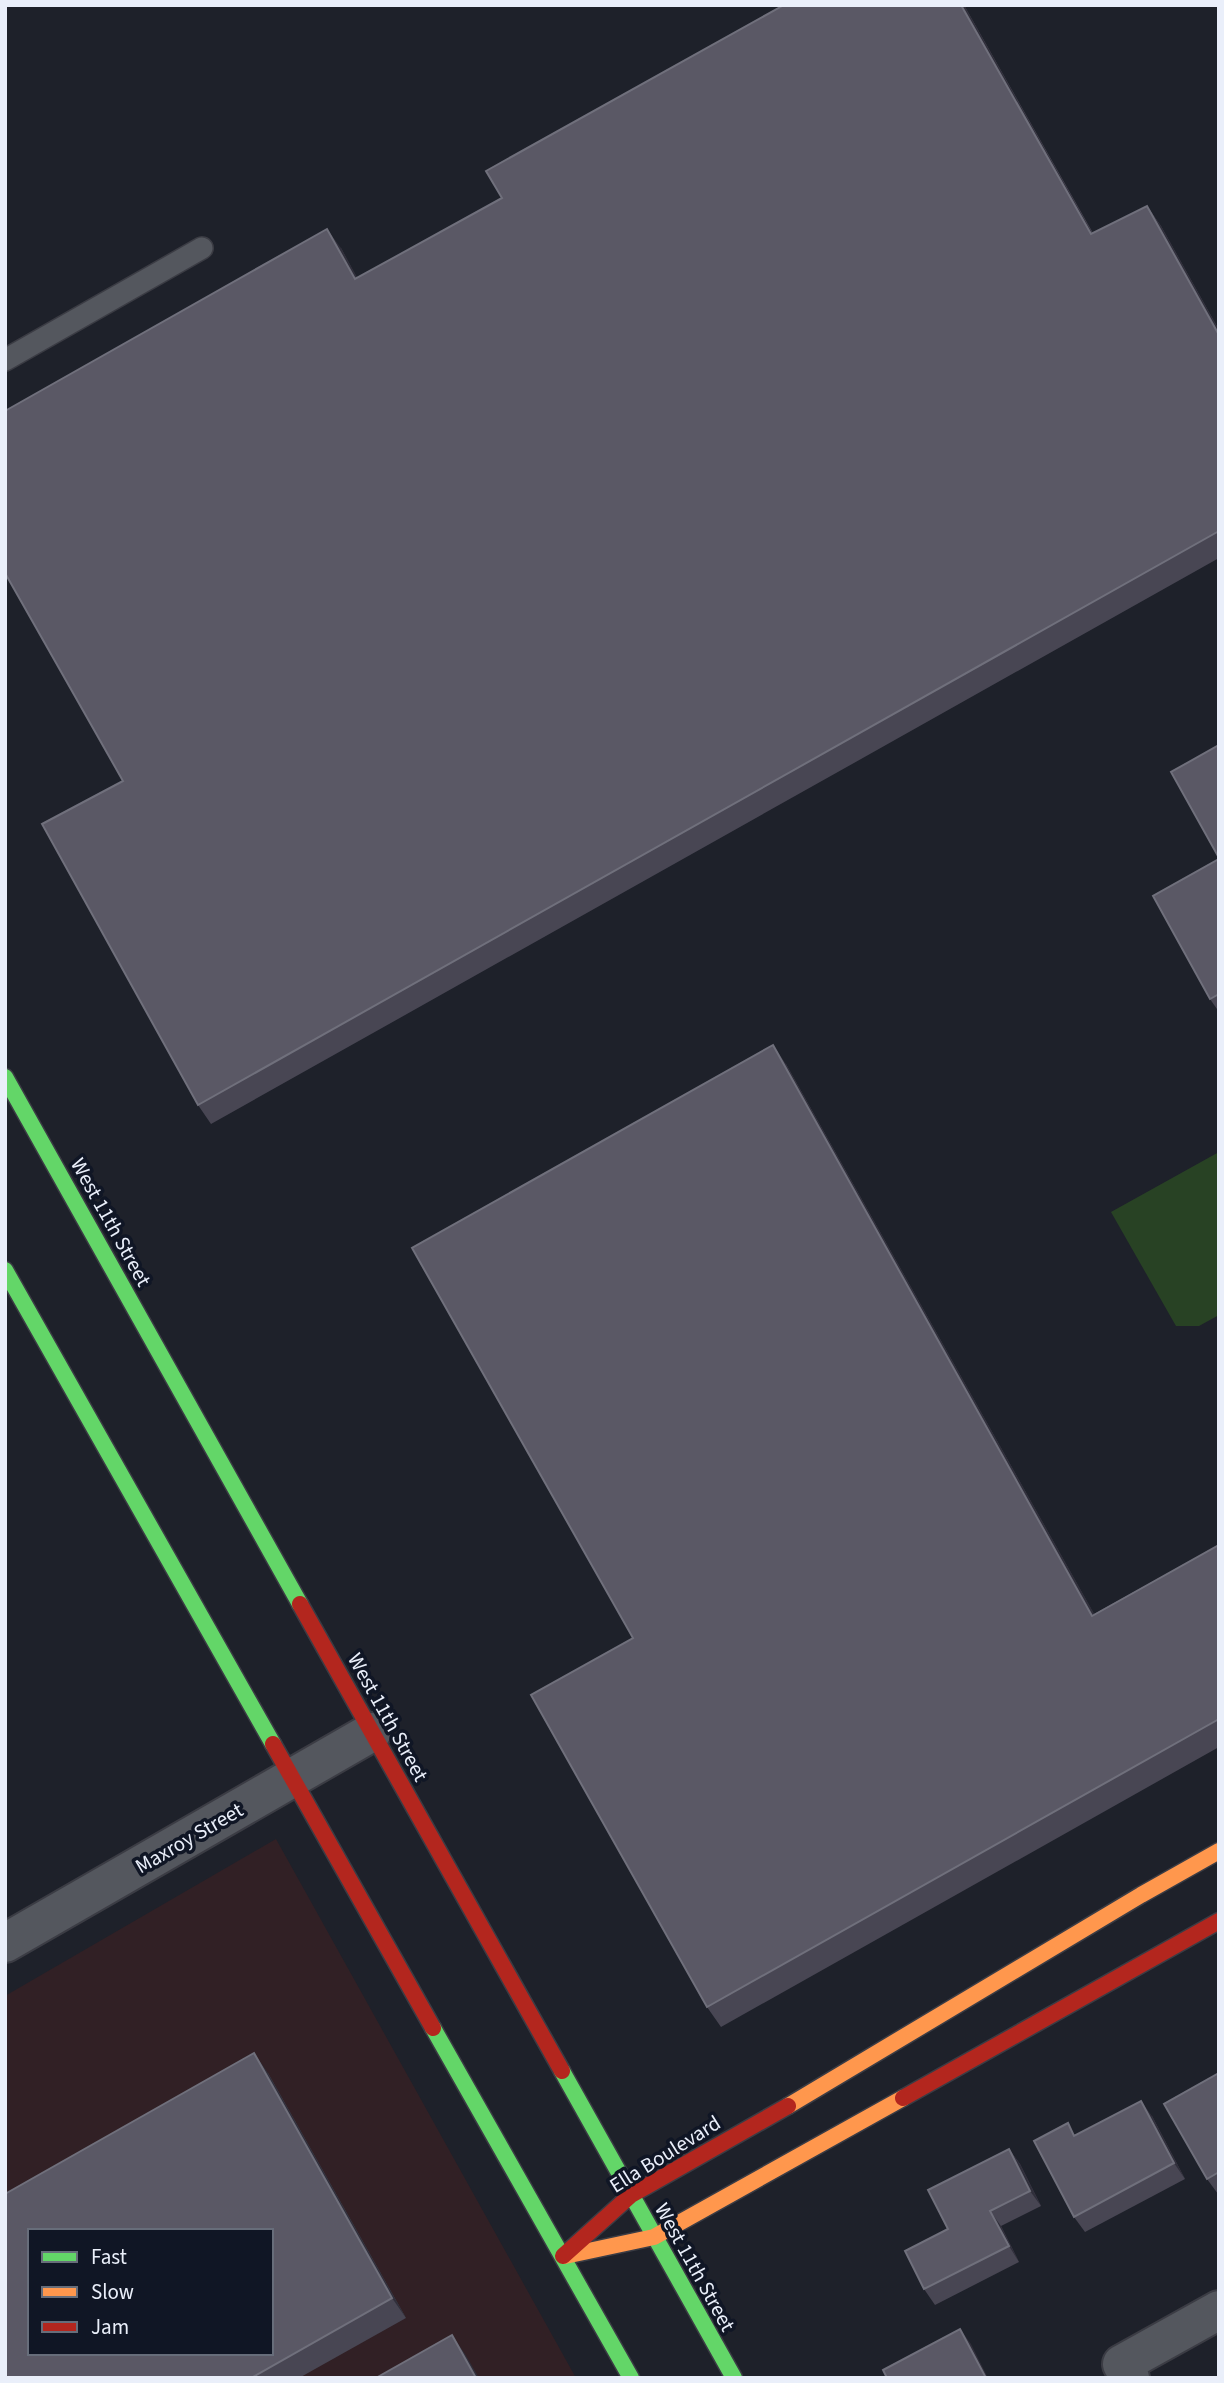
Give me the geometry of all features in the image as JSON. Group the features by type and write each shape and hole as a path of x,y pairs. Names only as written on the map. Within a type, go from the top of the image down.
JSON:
{"main road":[{"name":"West 11th Street","path":"5,1077 734,2378"},
{"path":"5,1270 631,2378"},
{"name":"Ella Boulevard","path":"563,2256 631,2195 839,2076 1141,1895 1219,1852"},
{"path":"563,2256 654,2237 1219,1922"}],"street":[{"name":"Maxroy Street","path":"5,1943 372,1732"},
{"path":"1126,2371 1219,2310"}],"lane":[{"path":"5,360 202,248"}],"shaded area":[{"path":"276,1839 576,2378 5,2378 5,1996"}],"green space":[{"path":"1219,1152 1219,1315 1199,1326 1176,1326 1111,1212"}],"building":[{"path":"784,5 961,5 1091,234 1147,206 1219,335 1219,531 198,1105 42,824 123,781 5,573 5,411 327,229 355,279 502,198 486,171"},
{"path":"1219,745 1219,858 1171,772"},
{"path":"1219,859 1219,994 1210,999 1153,896"},
{"path":"773,1045 1092,1616 1219,1545 1219,1719 707,2007 531,1695 633,1638 412,1248"},
{"path":"254,2053 392,2298 251,2378 5,2378 5,2194"},
{"path":"1219,2073 1219,2172 1207,2179 1164,2104"},
{"path":"1141,2101 1174,2163 1074,2217 1034,2141 1068,2123 1074,2136"},
{"path":"1009,2149 1030,2191 990,2211 1009,2246 924,2289 905,2251 948,2229 928,2190"},
{"path":"960,2329 986,2378 887,2378 883,2370"},
{"path":"452,2335 476,2378 376,2378"}],"traffic: fast":[{"path":"5,1077 300,1604"},
{"path":"5,1270 273,1744"},
{"path":"433,2028 631,2378"},
{"path":"562,2071 734,2378"}],"traffic: slow":[{"path":"788,2106 1219,1851"},
{"path":"565,2256 654,2237 903,2098"}],"traffic: jam":[{"path":"300,1604 562,2071"},
{"path":"273,1744 433,2028"},
{"path":"903,2098 1219,1921"},
{"path":"563,2256 631,2195 788,2106"}]}
